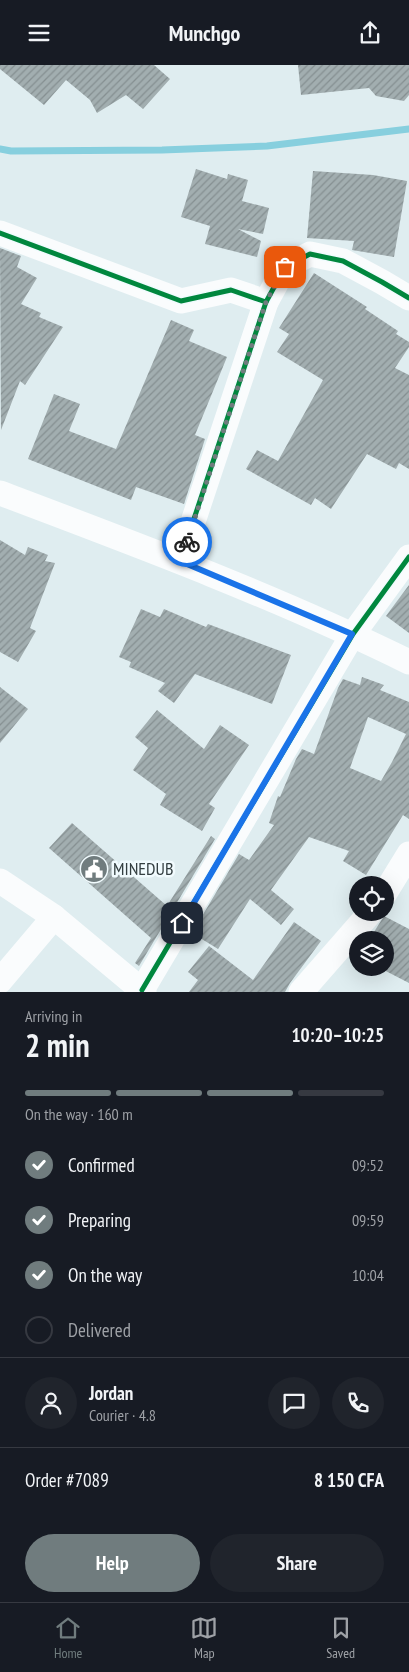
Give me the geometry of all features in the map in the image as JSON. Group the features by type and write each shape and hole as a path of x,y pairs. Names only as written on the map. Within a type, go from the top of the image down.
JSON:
{"street":[{"path":"0,233 181,301 230,291 266,302"},
{"path":"180,561 266,302 285,267 310,254 343,261 409,298"},
{"path":"0,493 180,561 352,634 409,662"},
{"path":"0,881 54,917 143,991 352,634 409,557"},
{"path":"394,878 409,854"},
{"path":"0,981 54,917"},
{"path":"301,992 363,921"}],"building":[{"path":"0,65 154,65 170,79 143,109 126,95 97,113 90,100 66,80 44,105 0,69"},
{"path":"298,65 409,65 409,95 404,101 376,96 369,88 301,95"},
{"path":"196,169 227,179 228,174 248,180 242,201 269,208 263,234 238,229 261,241 257,257 205,244 210,226 181,217"},
{"path":"313,171 373,175 407,181 394,257 352,250 354,241 307,238"},
{"path":"0,248 21,256 17,267 37,278 21,304 41,313 39,317 63,327 25,385 20,381 1,430"},
{"path":"314,273 367,307 365,309 398,331 396,334 409,342 409,347 395,368 409,375 409,469 399,463 396,469 367,454 331,509 315,498 311,505 246,469 257,450 278,461 323,380 277,352 289,334 279,328"},
{"path":"171,320 194,330 189,341 227,357 195,435 205,439 184,504 136,487 131,500 28,459 54,394 80,404 69,431 116,449"},
{"path":"0,540 25,555 28,547 48,555 45,561 55,563 30,628 36,631 18,662 0,652"},
{"path":"409,585 409,633 386,616"},
{"path":"141,609 160,617 164,609 206,627 208,624 291,655 272,704 195,674 174,703 158,691 165,683 129,667 131,662 119,657"},
{"path":"362,677 384,685 380,690 409,702 409,819 403,815 366,875 343,861 349,851 309,837 271,890 294,909 281,925 250,899 218,949 192,933 239,854 249,860 274,825 269,823 278,796 280,797 302,749 314,754 343,679 360,685","holes":["368,717 406,734 381,781 350,768"]},
{"path":"0,687 28,709 0,743"},
{"path":"157,710 204,749 220,725 249,745 209,804 215,808 202,831 160,805 166,794 133,770 148,748 135,737"},
{"path":"72,823 167,906 211,836 215,839 139,966 135,963 151,938 49,848"},
{"path":"381,921 394,921 409,929 409,983 394,975 394,931 375,931"},
{"path":"294,922 321,941 285,992 189,992 198,980 188,972 209,946 253,980"}],"waterway":[{"path":"0,149 11,151 162,150 267,146 409,129"}],"cycle path":[{"path":"0,233 181,301 231,290 266,302"},
{"path":"180,561 266,302 285,267 310,254 343,261 409,298"},
{"path":"142,990 353,634 409,557"}],"way so far":[{"path":"187,542 266,302 285,267"}],"place":[{"name":"MINEDUB","path":"94,869"}],"route":[{"path":"182,923 352,634 180,561 187,542"}]}
